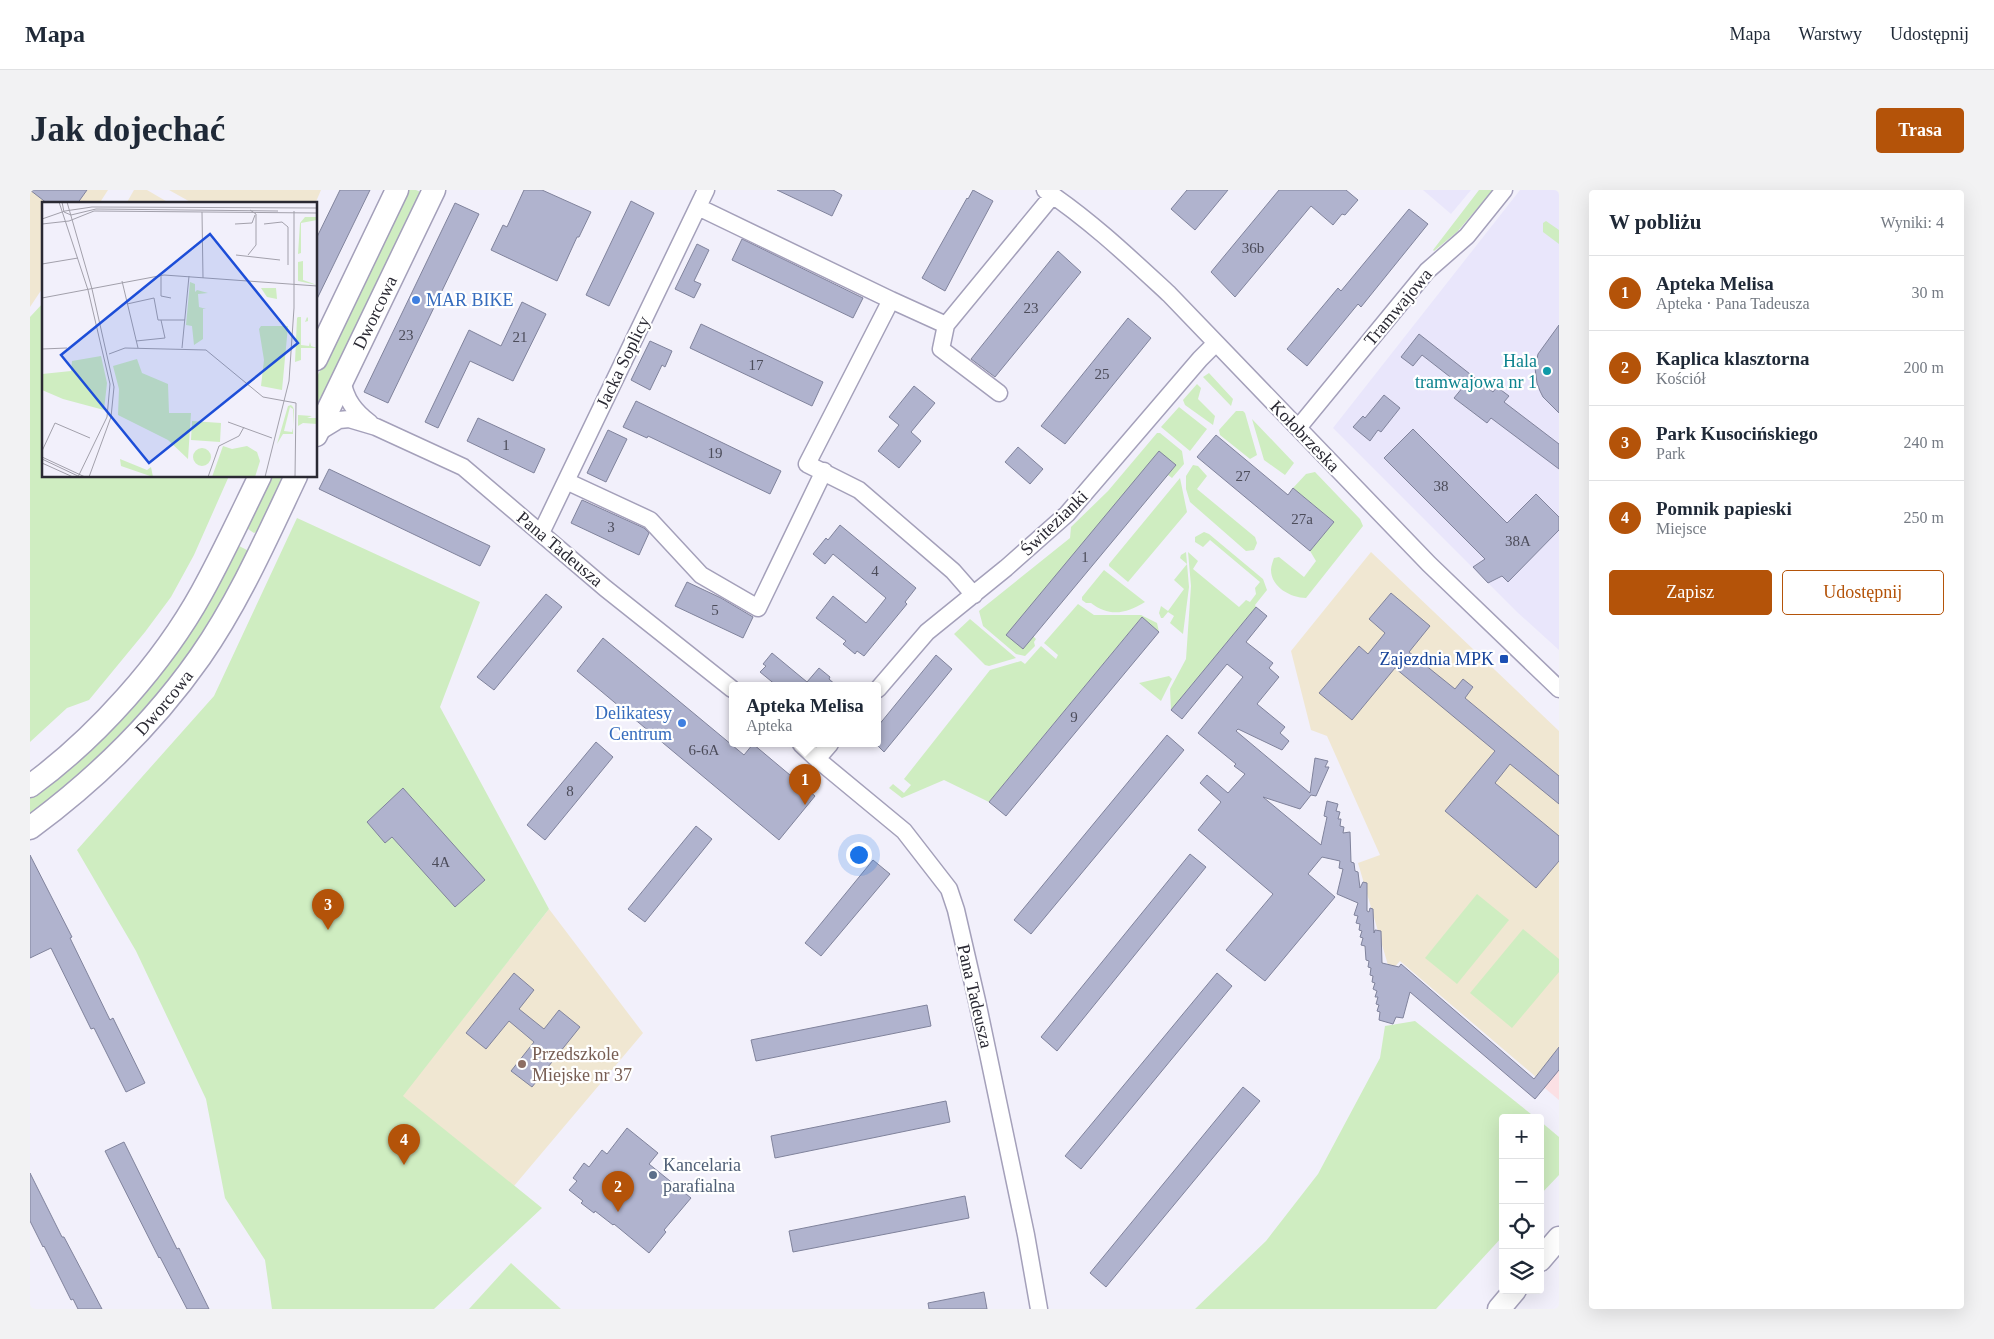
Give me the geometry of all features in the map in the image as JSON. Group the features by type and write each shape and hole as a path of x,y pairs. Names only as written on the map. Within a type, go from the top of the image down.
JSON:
{"street":[{"name":"Dworcowa","path":"318,355 397,190"},
{"name":"Dworcowa","path":"318,430 434,190"},
{"name":"Jacka Soplicy","path":"541,533 706,190"},
{"name":"Tramwajowa","path":"1298,428 1427,271 1467,236 1504,190"},
{"path":"999,393 941,349 946,325 1049,193"},
{"name":"Kołobrzeska","path":"1049,193 1126,255 1169,294 1429,564 1559,689"},
{"path":"698,207 946,325"},
{"path":"891,300 807,464 860,490 953,571 974,595"},
{"name":"Świtezianki","path":"881,686 927,632 974,595 1067,514 1200,358 1216,343"},
{"name":"Pana Tadeusza","path":"342,380 349,403 361,416 376,427"},
{"name":"Pana Tadeusza","path":"318,433 339,420 349,419 376,427 463,467 605,588 729,687"},
{"path":"566,480 650,520 701,576 758,608 824,472"},
{"name":"Dworcowa","path":"30,786 85,739 126,698 156,660 202,592 259,478"},
{"name":"Dworcowa","path":"30,828 66,802 97,775 155,714 200,656 262,548 295,478"},
{"path":"232,532 262,548"},
{"name":"Pana Tadeusza","path":"804,747 904,831 949,889 977,1001 1026,1235 1039,1309"},
{"path":"817,759 827,747"},
{"path":"1544,1255 1559,1238"},
{"path":"1500,1309 1512,1294"}],"shaded area":[{"path":"30,190 108,190 100,202 42,202 42,289 30,307"},
{"path":"134,190 147,190 168,202 127,202"},
{"path":"169,190 321,190 316,202 190,202"},
{"path":"1423,190 1471,190 1451,214"},
{"path":"1520,190 1559,190 1559,650 1517,612 1333,428"},
{"path":"1371,552 1559,731 1559,1047 1536,1077 1400,961 1390,972 1358,863 1380,855 1327,736 1311,730 1291,651"},
{"name":"Przedszkole Miejske nr 37","path":"549,909 643,1033 514,1186 402,1096"},
{"path":"1559,1047 1559,1100 1534,1079"}],"green space":[{"path":"406,190 416,190 423,193 318,411 318,375"},
{"path":"1479,190 1493,190 1457,232 1434,251 1433,250"},
{"path":"1546,221 1559,230 1559,244 1543,232 1543,223"},
{"path":"42,304 42,478 228,478 194,555 171,597 145,632 89,700 67,708 30,742 30,317"},
{"path":"1209,373 1233,399 1231,406 1203,377"},
{"path":"1197,384 1201,388 1198,399 1215,416 1213,425 1185,405 1183,400"},
{"path":"1179,407 1207,429 1190,451 1161,427"},
{"path":"1236,411 1243,411 1245,413 1257,455 1250,459 1220,435 1219,430"},
{"path":"1252,419 1294,463 1285,475 1264,460"},
{"path":"1157,433 1160,433 1182,451 1184,464 1172,478 1168,475 1176,465 1033,636 1036,639 1034,642 1035,646 1025,656 1016,654 983,626 979,611 1070,538 1071,527 1108,491"},
{"path":"1193,465 1198,466 1207,476 1197,489 1255,537 1257,543 1254,550 1246,551 1190,502 1186,489 1186,476"},
{"path":"1315,472 1360,519 1363,526 1306,598 1288,594 1278,586 1274,582 1271,568 1274,558 1279,557 1304,577 1316,561 1310,551 1334,522 1293,488 1306,474"},
{"path":"267,478 286,478 260,530 254,533 248,529 247,525"},
{"path":"1180,478 1187,512 1128,582 1109,564"},
{"path":"297,518 480,602 440,707 549,909 403,1096 542,1208 434,1309 272,1309 265,1260 225,1198 206,1099 136,951 77,850 214,696"},
{"path":"1204,532 1209,534 1263,579 1267,590 1255,605 1256,607 1171,710 1170,689 1186,659 1191,586 1188,552 1198,561 1193,569 1239,607 1246,600 1250,602 1256,594 1255,588 1260,582 1210,540 1203,547 1195,542 1195,537"},
{"path":"239,546 247,550 249,556 194,650 120,740 30,818 30,797 46,785"},
{"path":"1186,552 1189,587 1183,634 1170,623 1174,616 1168,612 1161,618 1159,613 1161,606 1168,611 1184,589 1174,580 1187,564 1180,558"},
{"path":"1104,570 1145,602 1131,609 1111,612 1082,600 1082,597"},
{"path":"1078,604 1094,615 1141,615 1157,623 1159,632 1141,618 989,802 944,780 902,798 889,788 893,784 904,793 911,785 904,779 990,670 1021,661 1025,664 1041,646 1056,659 1058,655 1044,643"},
{"path":"970,619 1016,658 989,666 985,665 954,634"},
{"path":"1169,676 1172,679 1161,701 1139,683"},
{"path":"1477,894 1509,920 1457,984 1425,958"},
{"path":"1523,929 1559,959 1559,972 1512,1028 1470,993"},
{"path":"1415,1021 1531,1114 1499,1114 1499,1240 1436,1309 1195,1309 1266,1241 1318,1174 1380,1058 1385,1026"},
{"path":"1544,1124 1559,1137 1559,1175 1544,1191"},
{"path":"511,1263 561,1309 469,1309"}],"building":[{"path":"30,190 87,190 78,202 45,202"},
{"path":"340,190 370,190 318,297 318,235"},
{"path":"524,190 542,190 591,212 579,237 577,237 557,281 491,250 503,225 507,227"},
{"path":"777,190 833,190 842,195 832,216"},
{"path":"973,190 993,201 945,291 922,278"},
{"path":"1187,190 1228,190 1195,230 1171,209"},
{"path":"1279,190 1346,190 1358,200 1333,225 1311,206 1235,297 1211,272"},
{"path":"631,201 654,213 609,306 586,295"},
{"path":"455,203 479,214 388,403 364,392"},
{"path":"1409,209 1428,224 1361,307 1358,304 1307,366 1287,349 1338,288 1341,291"},
{"path":"742,239 863,298 853,318 732,260"},
{"path":"697,244 709,250 694,281 701,284 694,298 675,289"},
{"path":"1058,251 1081,272 995,377 971,359"},
{"path":"522,302 546,314 513,381 470,361 438,428 425,422 469,330 501,346"},
{"path":"1128,318 1151,338 1065,444 1041,426"},
{"path":"701,324 823,382 812,406 690,348"},
{"name":"Hala tramwajowa nr 1","path":"1559,325 1559,413 1543,397 1537,383 1535,368 1538,354"},
{"path":"1419,334 1493,392 1497,387 1509,396 1504,402 1559,444 1559,469 1491,418 1487,423 1454,398 1463,387 1422,355 1413,366 1401,357"},
{"path":"650,341 672,351 665,367 662,365 650,390 631,380"},
{"path":"914,386 935,403 911,432 921,441 899,468 878,451 899,425 889,417"},
{"path":"1384,395 1400,408 1381,432 1378,430 1370,441 1353,427 1363,416 1365,418"},
{"path":"636,401 781,471 770,494 648,436 647,438 623,427"},
{"path":"478,418 545,449 534,473 467,441"},
{"path":"1413,429 1507,523 1536,494 1559,517 1559,530 1508,582 1502,576 1488,583 1473,567 1485,559 1384,458"},
{"path":"608,430 627,439 606,482 587,473"},
{"path":"1216,435 1288,495 1293,488 1334,522 1310,551 1197,457"},
{"path":"1018,447 1043,469 1030,484 1005,462"},
{"path":"1159,451 1176,465 1023,649 1006,635"},
{"path":"329,469 490,546 480,566 319,489"},
{"path":"582,500 644,528 649,533 639,555 571,523"},
{"path":"840,525 916,588 905,602 907,604 864,656 857,651 855,654 843,644 846,641 816,618 833,596 866,623 886,598 833,554 825,564 813,554"},
{"path":"687,582 721,598 753,617 743,638 675,606"},
{"path":"1391,593 1430,626 1409,652 1455,689 1463,679 1473,687 1465,698 1559,776 1559,804 1510,764 1495,783 1559,836 1559,861 1536,888 1445,811 1495,751 1395,668 1352,720 1319,693 1359,646 1368,654 1385,633 1369,619"},
{"path":"546,594 562,607 494,690 477,677"},
{"path":"1256,607 1267,616 1246,642 1273,663 1269,668 1279,677 1257,704 1285,727 1280,733 1289,741 1282,750 1238,729 1236,731 1310,793 1315,758 1328,761 1325,767 1329,767 1316,796 1311,795 1300,809 1263,797 1321,845 1327,817 1324,816 1327,801 1338,804 1336,811 1340,812 1338,819 1341,819 1340,826 1344,827 1343,833 1350,832 1351,862 1354,863 1355,871 1358,872 1360,888 1363,882 1367,883 1367,911 1369,912 1370,908 1373,909 1374,933 1375,930 1381,931 1382,963 1399,967 1401,964 1534,1079 1559,1047 1559,1070 1535,1099 1410,992 1403,1018 1396,1017 1393,1024 1379,1020 1380,1012 1377,1011 1379,1005 1376,1004 1378,997 1375,997 1377,991 1373,989 1375,983 1372,982 1373,976 1370,975 1371,968 1368,967 1369,961 1366,960 1365,946 1361,945 1363,938 1360,937 1362,931 1359,930 1360,924 1356,923 1358,916 1354,915 1358,903 1337,894 1343,869 1339,868 1340,861 1322,857 1308,874 1335,897 1265,981 1226,950 1273,894 1198,830 1221,802 1200,783 1207,775 1228,793 1245,774 1234,766 1236,764 1198,733 1243,677 1227,664 1182,719 1171,710"},
{"path":"1142,617 1159,632 1006,816 989,802"},
{"path":"603,638 729,743 729,747 734,747 744,755 751,747 757,747 815,796 779,840 577,671"},
{"path":"772,653 807,682 772,682 760,672 766,666 763,664"},
{"path":"936,655 952,669 884,752 879,747 881,747 881,722"},
{"path":"819,668 830,677 829,679 832,682 807,682"},
{"path":"1167,735 1184,750 1031,934 1014,920"},
{"path":"596,742 613,757 545,840 527,825"},
{"path":"403,788 485,880 455,907 392,837 385,843 367,822"},
{"path":"696,826 712,839 645,922 628,909"},
{"path":"1190,854 1206,867 1057,1051 1041,1037"},
{"path":"30,855 72,937 70,938 110,1020 113,1018 145,1083 126,1092 94,1028 91,1029 51,948 30,958"},
{"path":"873,860 890,874 821,956 805,943"},
{"name":"Przedszkole Miejske nr 37","path":"514,973 534,990 519,1009 544,1029 559,1010 580,1027 532,1087 511,1071 534,1042 509,1021 486,1049 466,1033"},
{"path":"1217,973 1232,986 1081,1169 1065,1156"},
{"path":"927,1005 931,1026 756,1061 751,1040"},
{"path":"1243,1087 1260,1101 1106,1287 1090,1273"},
{"path":"946,1101 950,1122 775,1158 771,1136"},
{"path":"627,1128 658,1153 649,1164 691,1198 664,1230 666,1232 649,1253 614,1224 581,1203 583,1201 569,1190 577,1181 573,1178 584,1163 589,1167 602,1150 607,1154"},
{"path":"124,1142 209,1309 187,1309 159,1258 105,1151"},
{"path":"30,1173 62,1237 64,1237 102,1309 78,1309 73,1299 71,1300 30,1221"},
{"path":"965,1196 969,1218 793,1252 789,1231"},
{"path":"984,1292 987,1309 929,1309 928,1303"}],"place":[{"name":"MAR BIKE","path":"416,300"},
{"name":"Hala tramwajowa nr 1","path":"1547,371"},
{"name":"Zajezdnia MPK","path":"1504,659"},
{"name":"Delikatesy Centrum","path":"682,723"},
{"name":"Apteka Melisa","path":"805,805"},
{"name":"Park Kusocińskiego","path":"328,930"},
{"name":"Przedszkole Miejske nr 37","path":"522,1064"},
{"name":"Pomnik papieski","path":"404,1165"},
{"name":"Kancelaria parafialna","path":"653,1175"},
{"name":"Kaplica klasztorna","path":"618,1212"}]}
